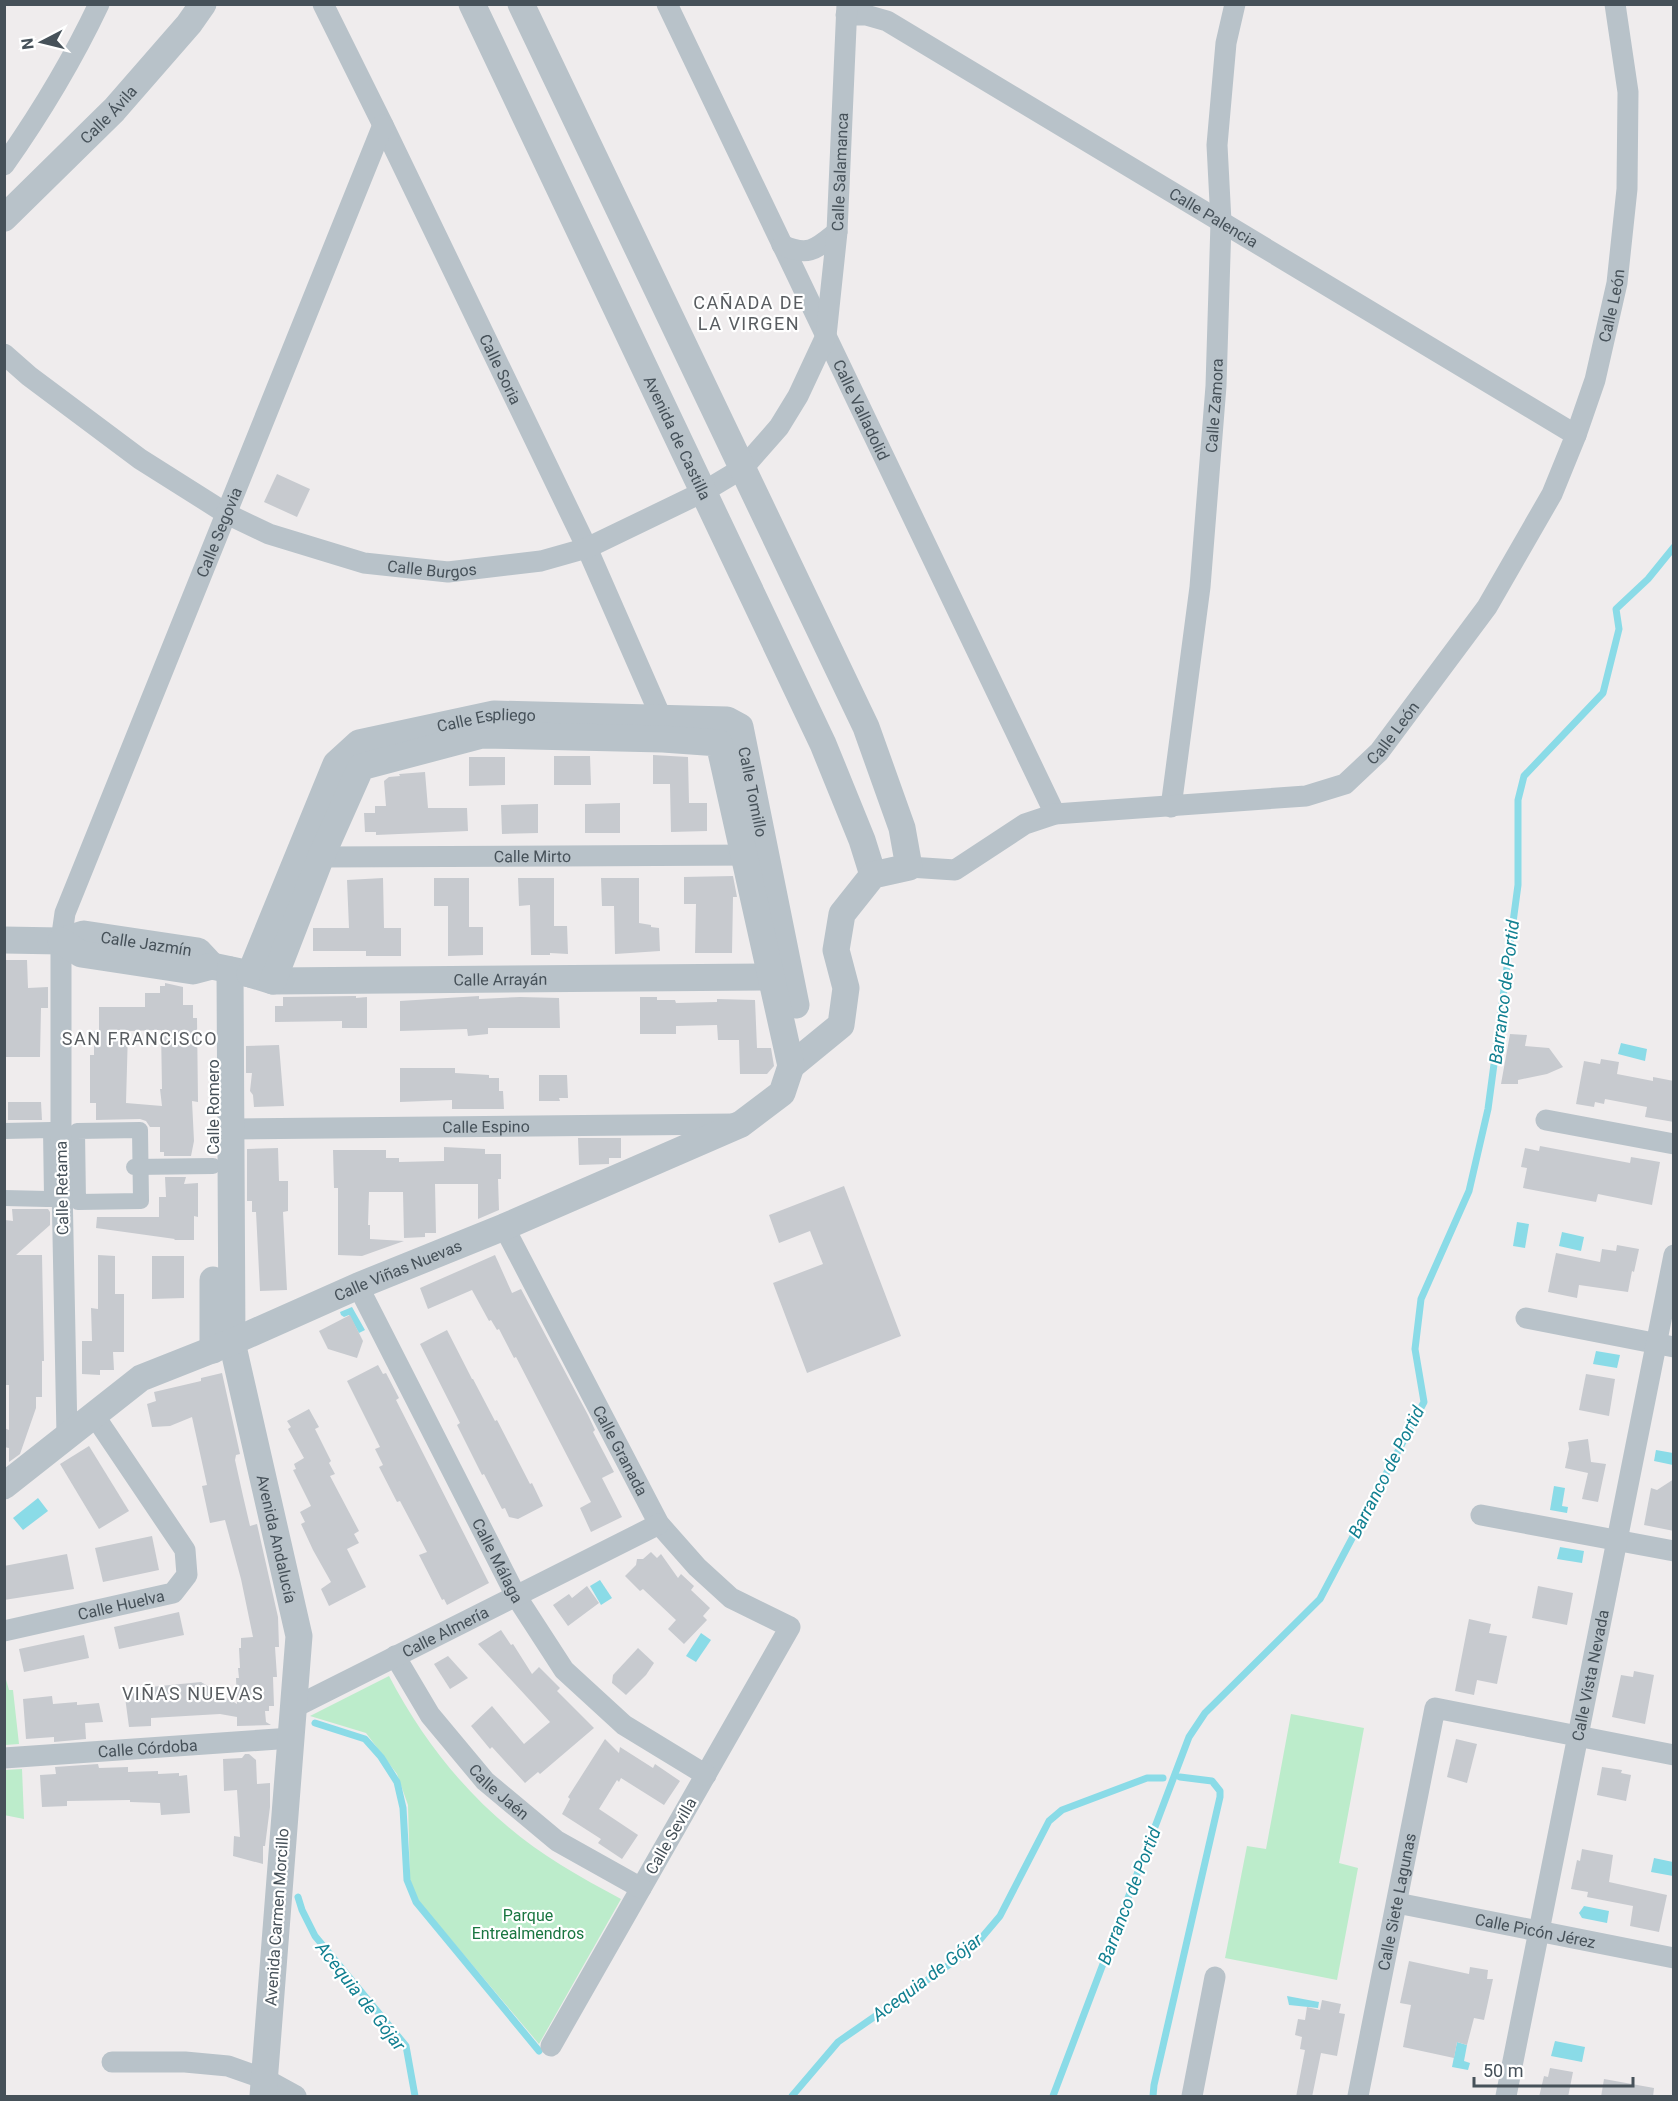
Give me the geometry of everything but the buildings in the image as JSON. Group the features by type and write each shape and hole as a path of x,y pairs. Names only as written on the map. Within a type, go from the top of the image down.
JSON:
{"street":[{"path":"4,165 33,123 77,50 99,4"},
{"name":"Calle Ávila","path":"4,218 114,110 189,24 203,4"},
{"name":"Calle Soria","path":"323,4 587,548 662,728"},
{"name":"Avenida de Castilla","path":"472,4 823,744 862,840 873,875"},
{"path":"521,4 866,727 902,828 909,867"},
{"name":"Calle Valladolid","path":"667,4 1055,814"},
{"name":"Calle Zamora","path":"1172,807 1201,576 1216,386 1221,222 1217,145 1226,43 1235,4"},
{"name":"Calle León","path":"873,875 909,867 955,870 1024,824 1055,814 1306,796 1345,784 1378,752 1487,607 1552,494 1576,435 1594,380 1617,284 1627,189 1628,92 1616,4"},
{"name":"Calle Palencia","path":"846,10 887,21 1576,435"},
{"name":"Calle Salamanca","path":"826,336 837,232 846,10"},
{"name":"Calle Segovia","path":"61,941 65,913 383,125"},
{"path":"782,245 796,251 810,251 837,232"},
{"name":"Calle Burgos","path":"4,354 29,376 140,459 227,514 269,534 364,563 448,572 541,561 587,548 703,492 743,468 779,427 798,396 826,336"},
{"name":"Calle Espliego","path":"241,973 361,767 482,735 662,728 730,735"},
{"name":"Calle Tomillo","path":"730,735 798,1060"},
{"name":"Calle Mirto","path":"311,854 755,855"},
{"path":"798,1060 842,1025 846,988 836,950 842,914 873,875"},
{"name":"Calle Jazmín","path":"4,940 61,941 84,934 198,951 241,973"},
{"name":"Calle Retama","path":"61,941 61,1136 67,1435"},
{"name":"Calle Arrayán","path":"241,973 781,977"},
{"name":"Calle Romero","path":"223,1346 231,1129 241,973"},
{"name":"Calle Romero","path":"223,1346 213,1166 241,973"},
{"name":"Calle Viñas Nuevas","path":"4,1486 141,1378 223,1346 358,1286 504,1227 741,1124 782,1094 798,1060"},
{"path":"1546,1120 1674,1144"},
{"name":"Calle Espino","path":"231,1129 741,1124"},
{"path":"4,1131 51,1130 52,1199 4,1198"},
{"path":"141,1130 138,1167 141,1201 78,1202 77,1131 141,1130"},
{"path":"138,1167 213,1166"},
{"name":"Calle Granada","path":"504,1227 658,1524 697,1567 731,1598 790,1627"},
{"name":"Calle Vista Nevada","path":"1506,2097 1617,1540 1665,1345 1674,1255"},
{"name":"Calle Málaga","path":"358,1286 516,1596 564,1670 624,1725 706,1775"},
{"path":"1526,1318 1665,1345"},
{"name":"Avenida Andalucía","path":"223,1346 299,1636 292,1738"},
{"name":"Calle Huelva","path":"4,1631 173,1593 187,1575 184,1550 94,1415"},
{"path":"1481,1515 1674,1551"},
{"name":"Calle Almería","path":"295,1707 658,1524"},
{"name":"Calle Sevilla","path":"551,2046 790,1627"},
{"name":"Calle Jaén","path":"395,1656 430,1715 485,1781 557,1841 641,1888"},
{"name":"Calle Siete Lagunas","path":"1358,2097 1435,1708 1578,1736"},
{"path":"1578,1736 1674,1755"},
{"name":"Calle Córdoba","path":"4,1758 292,1738"},
{"name":"Avenida Carmen Morcillo","path":"264,2088 292,1738"},
{"name":"Calle Picón Jérez","path":"1396,1903 1674,1958"},
{"path":"1192,2097 1215,1977"},
{"path":"112,2062 185,2062 228,2066 264,2088 296,2097"}],"green space":[{"path":"5,1676 9,1690 13,1690 19,1744 5,1745"},
{"name":"Parque Entrealmendros","path":"389,1676 422,1732 441,1758 484,1805 533,1847 621,1899 539,2044 416,1898 410,1879 408,1805 397,1774 366,1733 310,1716"},
{"path":"1291,1714 1364,1728 1339,1863 1358,1868 1337,1980 1225,1958 1247,1846 1266,1849"},
{"path":"22,1769 24,1819 4,1815 5,1770"}],"water":[{"path":"1621,1043 1647,1049 1645,1061 1618,1054"},
{"path":"1517,1222 1529,1224 1525,1248 1513,1246"},
{"path":"1562,1232 1584,1237 1581,1251 1559,1246"},
{"path":"352,1307 365,1330 359,1333 349,1315 344,1317 340,1312"},
{"path":"1596,1351 1620,1355 1617,1368 1593,1364"},
{"path":"1656,1450 1673,1453 1673,1465 1654,1461"},
{"path":"1554,1486 1565,1488 1562,1506 1568,1507 1567,1513 1550,1510"},
{"path":"38,1498 48,1511 23,1530 13,1518"},
{"path":"1560,1547 1584,1551 1582,1563 1557,1559"},
{"path":"600,1580 612,1598 601,1605 590,1586"},
{"path":"701,1633 711,1640 696,1662 686,1656"},
{"path":"1654,1858 1673,1862 1673,1876 1651,1872"},
{"path":"1584,1906 1609,1911 1607,1923 1582,1918 1579,1913"},
{"path":"1287,1996 1319,2002 1318,2008 1289,2005"},
{"path":"1555,2041 1585,2047 1582,2062 1551,2056"},
{"path":"1457,2042 1467,2045 1464,2061 1470,2063 1468,2070 1452,2067"}],"waterway":[{"name":"Barranco de Portid","path":"1053,2096 1189,1737 1205,1713 1320,1599 1424,1402 1415,1349 1421,1299 1469,1191 1488,1109 1518,885 1518,800 1524,776 1603,693 1619,629 1616,609 1648,579 1674,547"},
{"path":"315,1723 365,1739 381,1757 397,1782 403,1808 407,1880 416,1902 539,2051"},
{"name":"Acequia de Gójar","path":"1153,2096 1220,1797 1220,1791 1212,1781 1180,1777"},
{"name":"Acequia de Gójar","path":"792,2096 838,2042 956,1960 978,1942 1000,1916 1049,1821 1062,1810 1147,1778 1163,1778"},
{"name":"Acequia de Gójar","path":"298,1897 315,1936 406,2046 415,2096"}],"district":[{"name":"CAÑADA DE LA VIRGEN","path":"749,312"},
{"name":"SAN FRANCISCO","path":"140,1038"},
{"name":"VIÑAS NUEVAS","path":"193,1693"}]}
